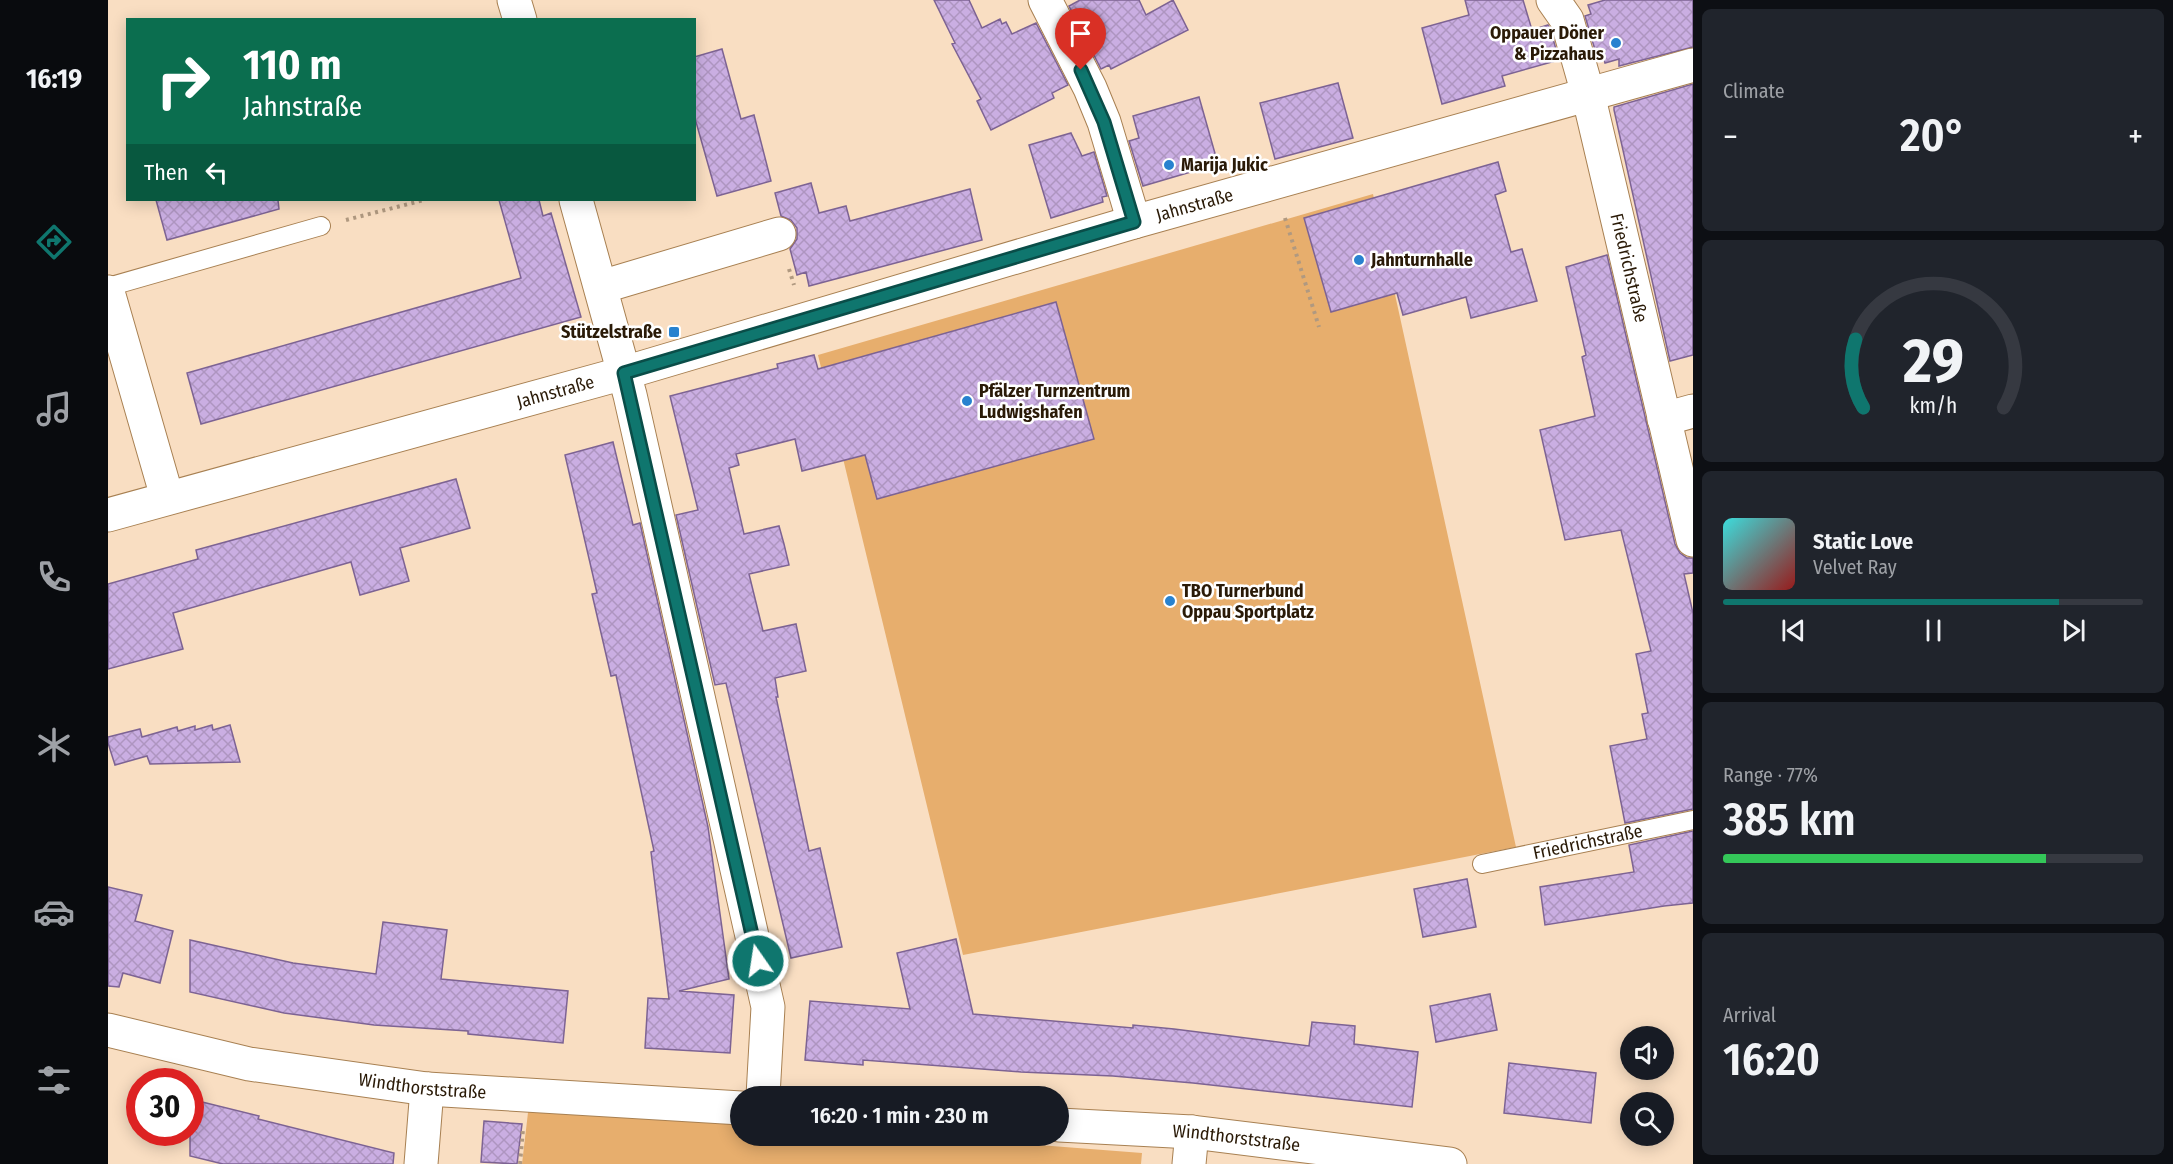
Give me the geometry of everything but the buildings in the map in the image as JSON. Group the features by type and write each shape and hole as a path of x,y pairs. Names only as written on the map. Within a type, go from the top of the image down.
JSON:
{"street":[{"path":"514,0 519,18"},
{"path":"1045,0 1090,88 1104,122 1134,222"},
{"name":"Friedrichstraße","path":"1553,0 1567,21 1679,415 1693,540"},
{"name":"Jahnstraße","path":"108,515 624,373 1134,222 1693,65"},
{"path":"576,201 624,373 768,1007 764,1086"},
{"path":"601,287 780,234"},
{"path":"108,292 167,497"},
{"name":"Windthorststraße","path":"108,1030 249,1064 427,1089 730,1107"},
{"path":"421,1164 427,1089"},
{"name":"Windthorststraße","path":"1069,1126 1192,1132 1450,1164"},
{"path":"1189,1164 1192,1132"}],"lane":[{"path":"108,287 321,226"},
{"name":"Friedrichstraße","path":"1482,864 1693,820"}],"path":[{"path":"1274,182 1319,327"},
{"path":"321,226 420,201"},
{"path":"780,234 804,320"}],"shaded area":[{"name":"TBO Turnerbund Oppau Sportplatz","path":"1373,194 1516,847 963,955 818,355"},
{"path":"529,1104 730,1120 730,1146 1051,1146 1142,1153 1141,1164 522,1164"}],"place":[{"name":"Oppauer Döner & Pizzahaus","path":"1616,43"},
{"name":"Marija Jukic","path":"1169,165"},
{"name":"Jahnturnhalle","path":"1359,260"},
{"name":"Stützelstraße","path":"674,332"},
{"name":"Pfälzer Turnzentrum Ludwigshafen","path":"967,401"},
{"name":"TBO Turnerbund Oppau Sportplatz","path":"1170,601"}],"route":[{"path":"758,961 624,373 1134,222 1104,122 1081,70"}]}
